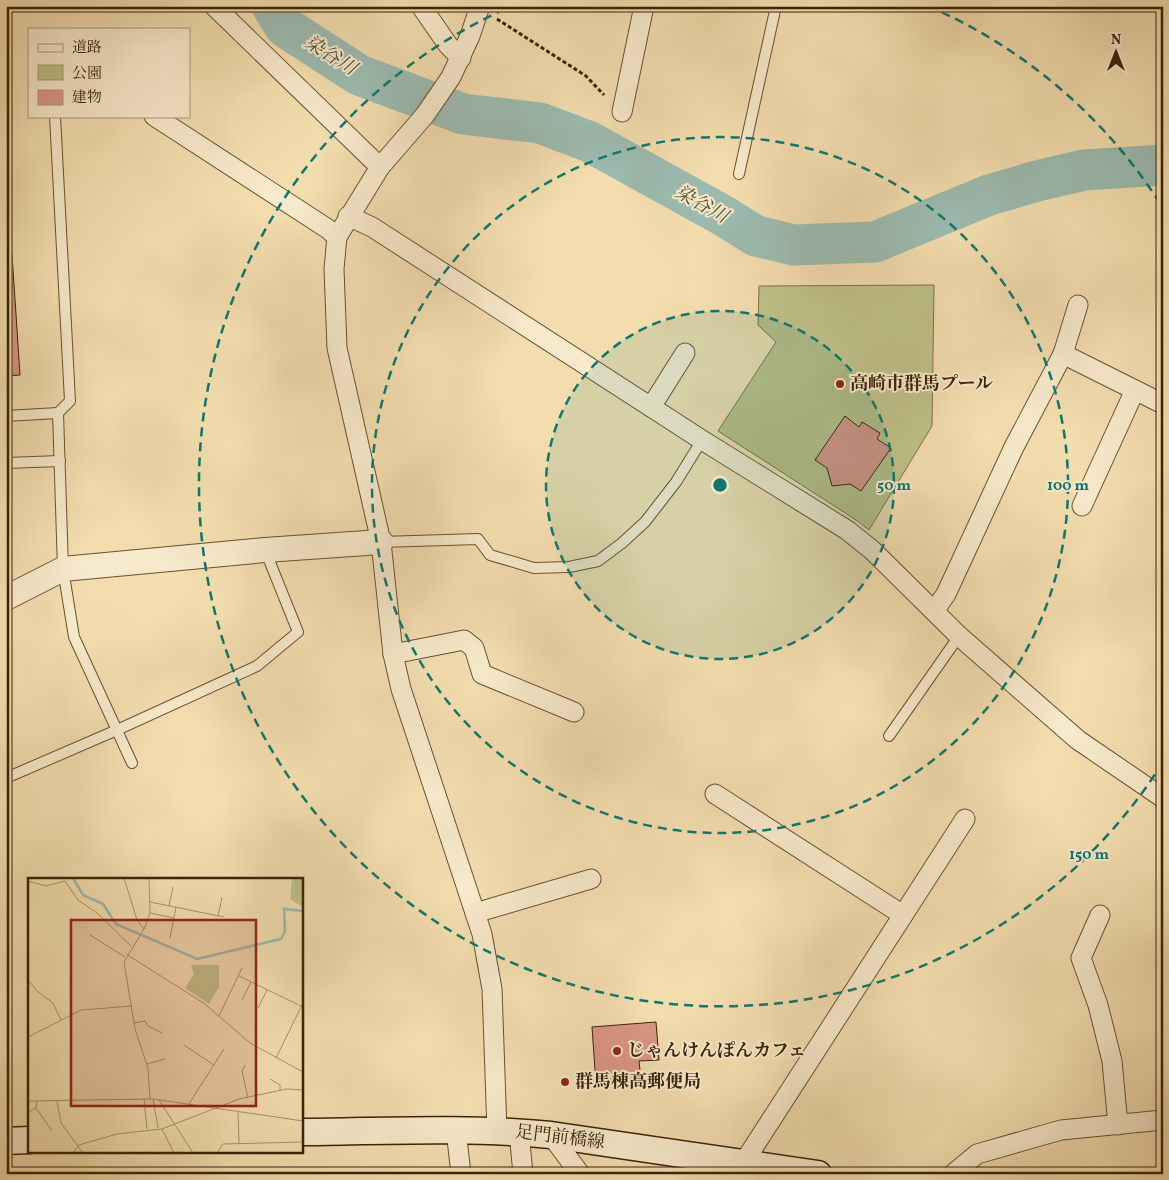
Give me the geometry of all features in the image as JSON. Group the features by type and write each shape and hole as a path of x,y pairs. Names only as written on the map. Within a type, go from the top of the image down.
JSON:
{"main road":[{"name":"足門前橋線","path":"302,1132 508,1131 551,1135 818,1174"},
{"path":"6,1141 28,1140"}],"street":[{"path":"214,6 380,167"},
{"path":"421,6 448,45 461,58"},
{"path":"622,112 644,6"},
{"path":"479,9 461,58 451,77 426,116 380,167 348,216 337,237 334,269 338,348 380,542 393,654 401,690 482,934 492,989 508,1131 522,1174"},
{"path":"157,118 328,229 337,237"},
{"path":"348,216 372,227 702,440 847,530 872,550 959,636 1078,740 1163,798"},
{"path":"934,611 946,594 1014,447 1063,354 1078,305"},
{"path":"651,406 685,353"},
{"path":"1063,354 1163,404"},
{"path":"1082,506 1134,390"},
{"path":"6,598 63,569 265,550 380,542"},
{"path":"393,654 464,640 474,648 482,674 574,712"},
{"path":"715,794 903,915"},
{"path":"744,1162 965,819"},
{"path":"475,913 591,879"},
{"path":"1100,914 1080,958 1098,1005 1112,1061 1118,1124"},
{"path":"953,1174 977,1154 1060,1130 1163,1120"},
{"path":"456,1130 461,1174"},
{"path":"551,1135 580,1174"}],"lane":[{"path":"739,174 776,6"},
{"path":"6,416 58,414 70,401 55,118"},
{"path":"58,414 63,569 74,637 132,763"},
{"path":"380,542 478,538 490,555 534,568 569,567 598,561 645,522 676,482 702,440"},
{"path":"6,463 60,461"},
{"path":"6,778 257,666 298,632 265,550"},
{"path":"889,736 959,636"}],"path":[{"path":"479,9 586,76 622,112"}],"green space":[{"name":"高崎市群馬プール","path":"934,285 932,426 869,530 718,431 776,342 758,325 759,286"}],"building":[{"path":"6,254 12,254 20,375 6,376"},
{"path":"845,416 859,427 862,422 880,433 877,439 891,448 861,491 850,484 832,486 827,468 815,460"},
{"path":"656,1022 659,1060 639,1061 641,1080 596,1084 592,1027"}],"waterway":[{"name":"染谷川","path":"272,6 285,27 359,75 463,114 540,123 590,142 722,215 756,236 794,245 875,242 989,195 1037,181 1084,170 1163,165"}],"place":[{"name":"高崎市群馬プール","path":"840,384"},
{"name":"じゃんけんぽんカフェ","path":"617,1051"},
{"name":"群馬棟高郵便局","path":"565,1082"}]}
